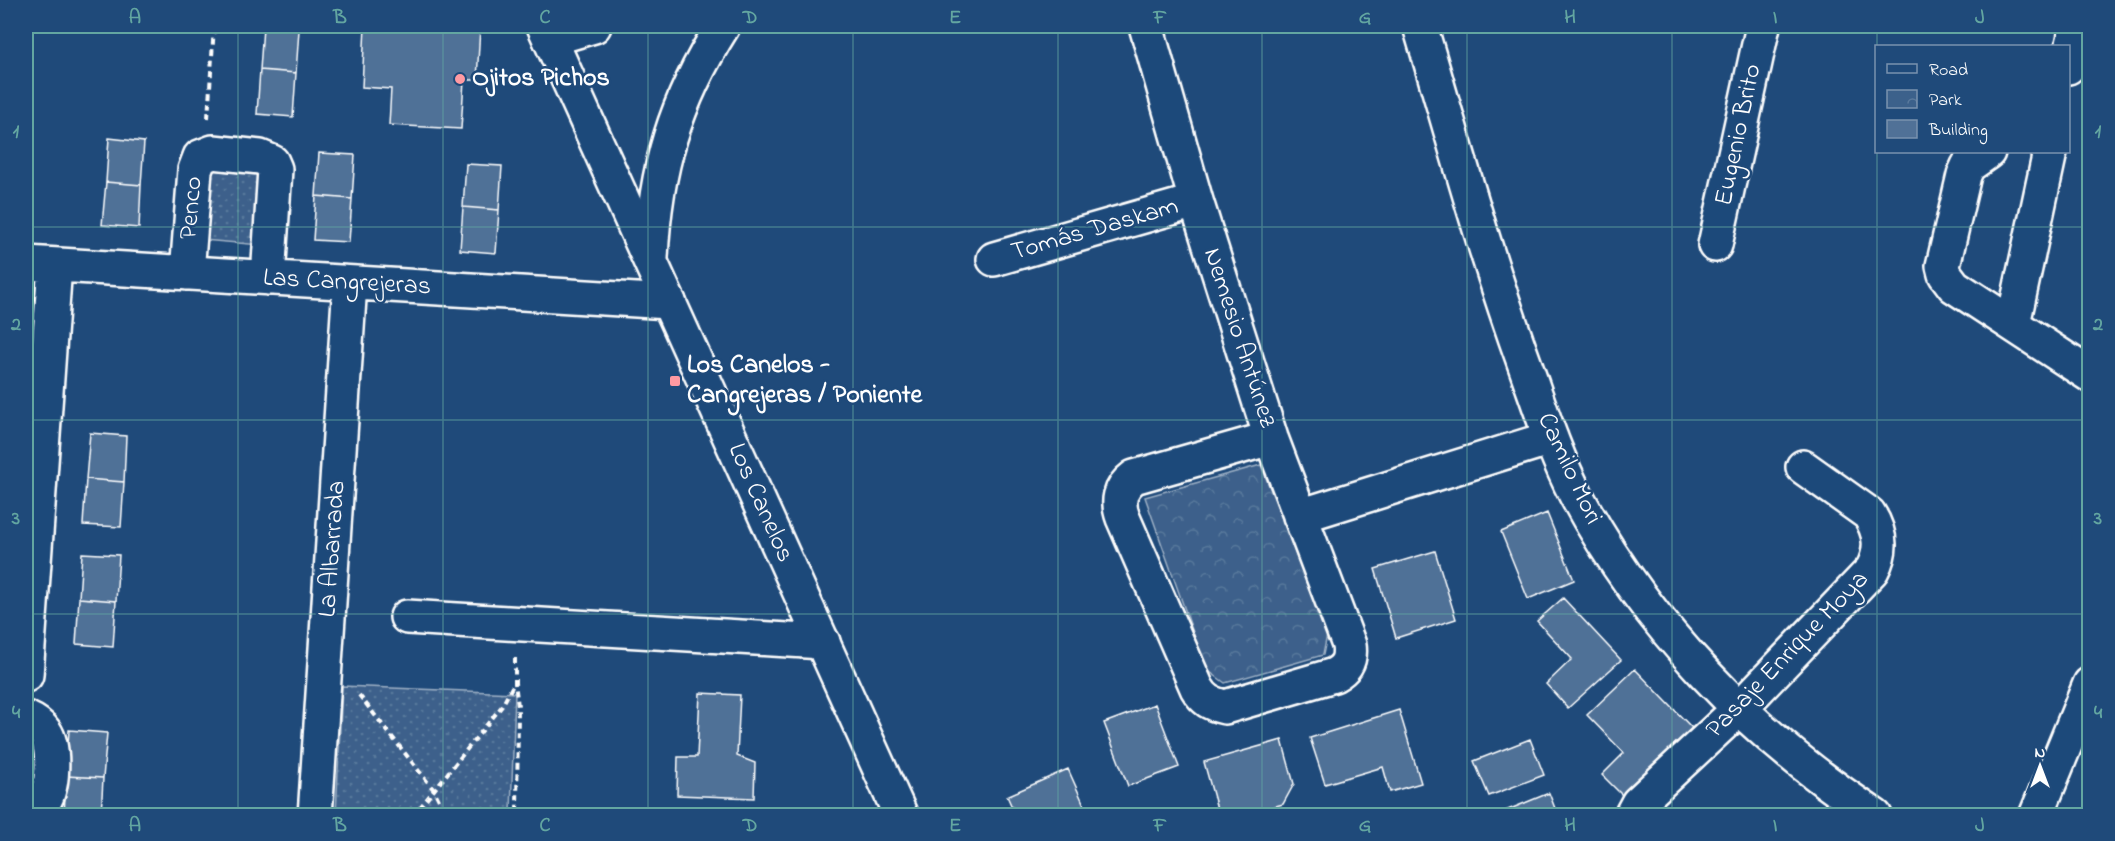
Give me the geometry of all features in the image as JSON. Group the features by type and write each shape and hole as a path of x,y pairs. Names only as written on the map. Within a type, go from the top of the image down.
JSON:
{"street":[{"path":"547,32 594,26"},
{"path":"651,262 652,218 659,175 670,132 686,90 723,26"},
{"name":"Nemesio Antúnez","path":"1146,26 1196,201 1271,438 1351,655 1348,664 1334,675 1225,707 1203,698 1197,687 1123,518 1119,507 1119,497 1127,482 1134,477 1271,438"},
{"name":"Camilo Mori","path":"1420,26 1500,295 1551,438 1576,494 1605,544 1638,593 1672,638 1706,677 1793,757 1875,816"},
{"name":"Eugenio Brito","path":"1715,245 1763,26"},
{"path":"2070,58 2077,26"},
{"name":"Los Canelos","path":"547,32 901,816"},
{"name":"Penco","path":"188,273 195,170 200,157 213,152 261,157 272,162 276,169 268,278"},
{"path":"1987,153 1968,166 1964,175 1944,258 1945,274 1954,286 2090,375"},
{"path":"2013,324 2050,153"},
{"name":"Tomás Daskam","path":"994,260 1196,201"},
{"path":"26,675 40,264"},
{"name":"Las Cangrejeras","path":"40,264 669,302"},
{"name":"La Albarrada","path":"315,816 351,283"},
{"path":"1300,516 1551,438"},
{"name":"Pasaje Enrique Moya","path":"1631,816 1638,803 1739,709 1872,570 1878,560 1880,538 1869,514 1803,467"},
{"path":"407,617 823,642"},
{"path":"2036,816 2090,684"},
{"path":"26,718 44,731 50,742 51,756 48,792 43,803 35,812 27,816"}],"path":[{"path":"206,154 214,26"},
{"path":"516,624 514,683 518,706 517,816"},
{"path":"326,653 434,790 447,816"},
{"path":"413,816 502,706 514,683"}],"green space":[{"path":"209,170 267,175 261,245 203,240"},
{"path":"1261,465 1327,635 1323,655 1225,683 1206,669 1145,497"},
{"path":"342,686 515,693 511,811 564,815 336,815"}],"building":[{"path":"365,26 480,27 477,80 464,80 461,129 389,125 391,89 362,87"},
{"path":"263,27 299,30 296,73 260,70"},
{"path":"260,70 296,73 293,117 257,114"},
{"path":"109,138 144,142 141,185 106,182"},
{"path":"319,153 355,155 352,199 316,196"},
{"path":"466,164 502,166 499,210 463,207"},
{"path":"106,182 141,185 139,228 102,225"},
{"path":"316,196 352,199 349,242 313,240"},
{"path":"463,207 499,210 496,253 460,250"},
{"path":"90,433 126,436 124,482 86,479"},
{"path":"86,479 124,482 121,527 83,525"},
{"path":"1547,513 1574,580 1528,599 1501,532"},
{"path":"1435,551 1456,619 1396,638 1375,569"},
{"path":"82,553 119,555 116,601 79,598"},
{"path":"79,598 116,601 113,647 76,644"},
{"path":"1563,598 1621,660 1568,708 1546,684 1572,659 1537,621"},
{"path":"1635,669 1692,728 1622,795 1602,775 1624,753 1587,715"},
{"path":"700,693 740,695 737,756 755,763 754,798 677,795 678,757 697,757"},
{"path":"1155,704 1179,767 1128,786 1104,723"},
{"path":"1399,710 1421,783 1390,792 1383,767 1325,784 1310,738"},
{"path":"69,730 107,733 103,778 66,776"},
{"path":"1530,739 1544,775 1489,796 1474,761"},
{"path":"1282,740 1294,784 1283,804 1239,816 1219,816 1204,762"},
{"path":"1068,769 1089,816 1033,816 1030,809 1016,816 1007,796"},
{"path":"66,776 103,778 101,816 64,816"},
{"path":"1549,793 1558,816 1493,816"},
{"path":"753,810 794,815 794,816 752,816"}],"place":[{"name":"Ojitos Pichos","path":"460,79"},
{"name":"Los Canelos - Cangrejeras / Poniente","path":"675,381"}]}
